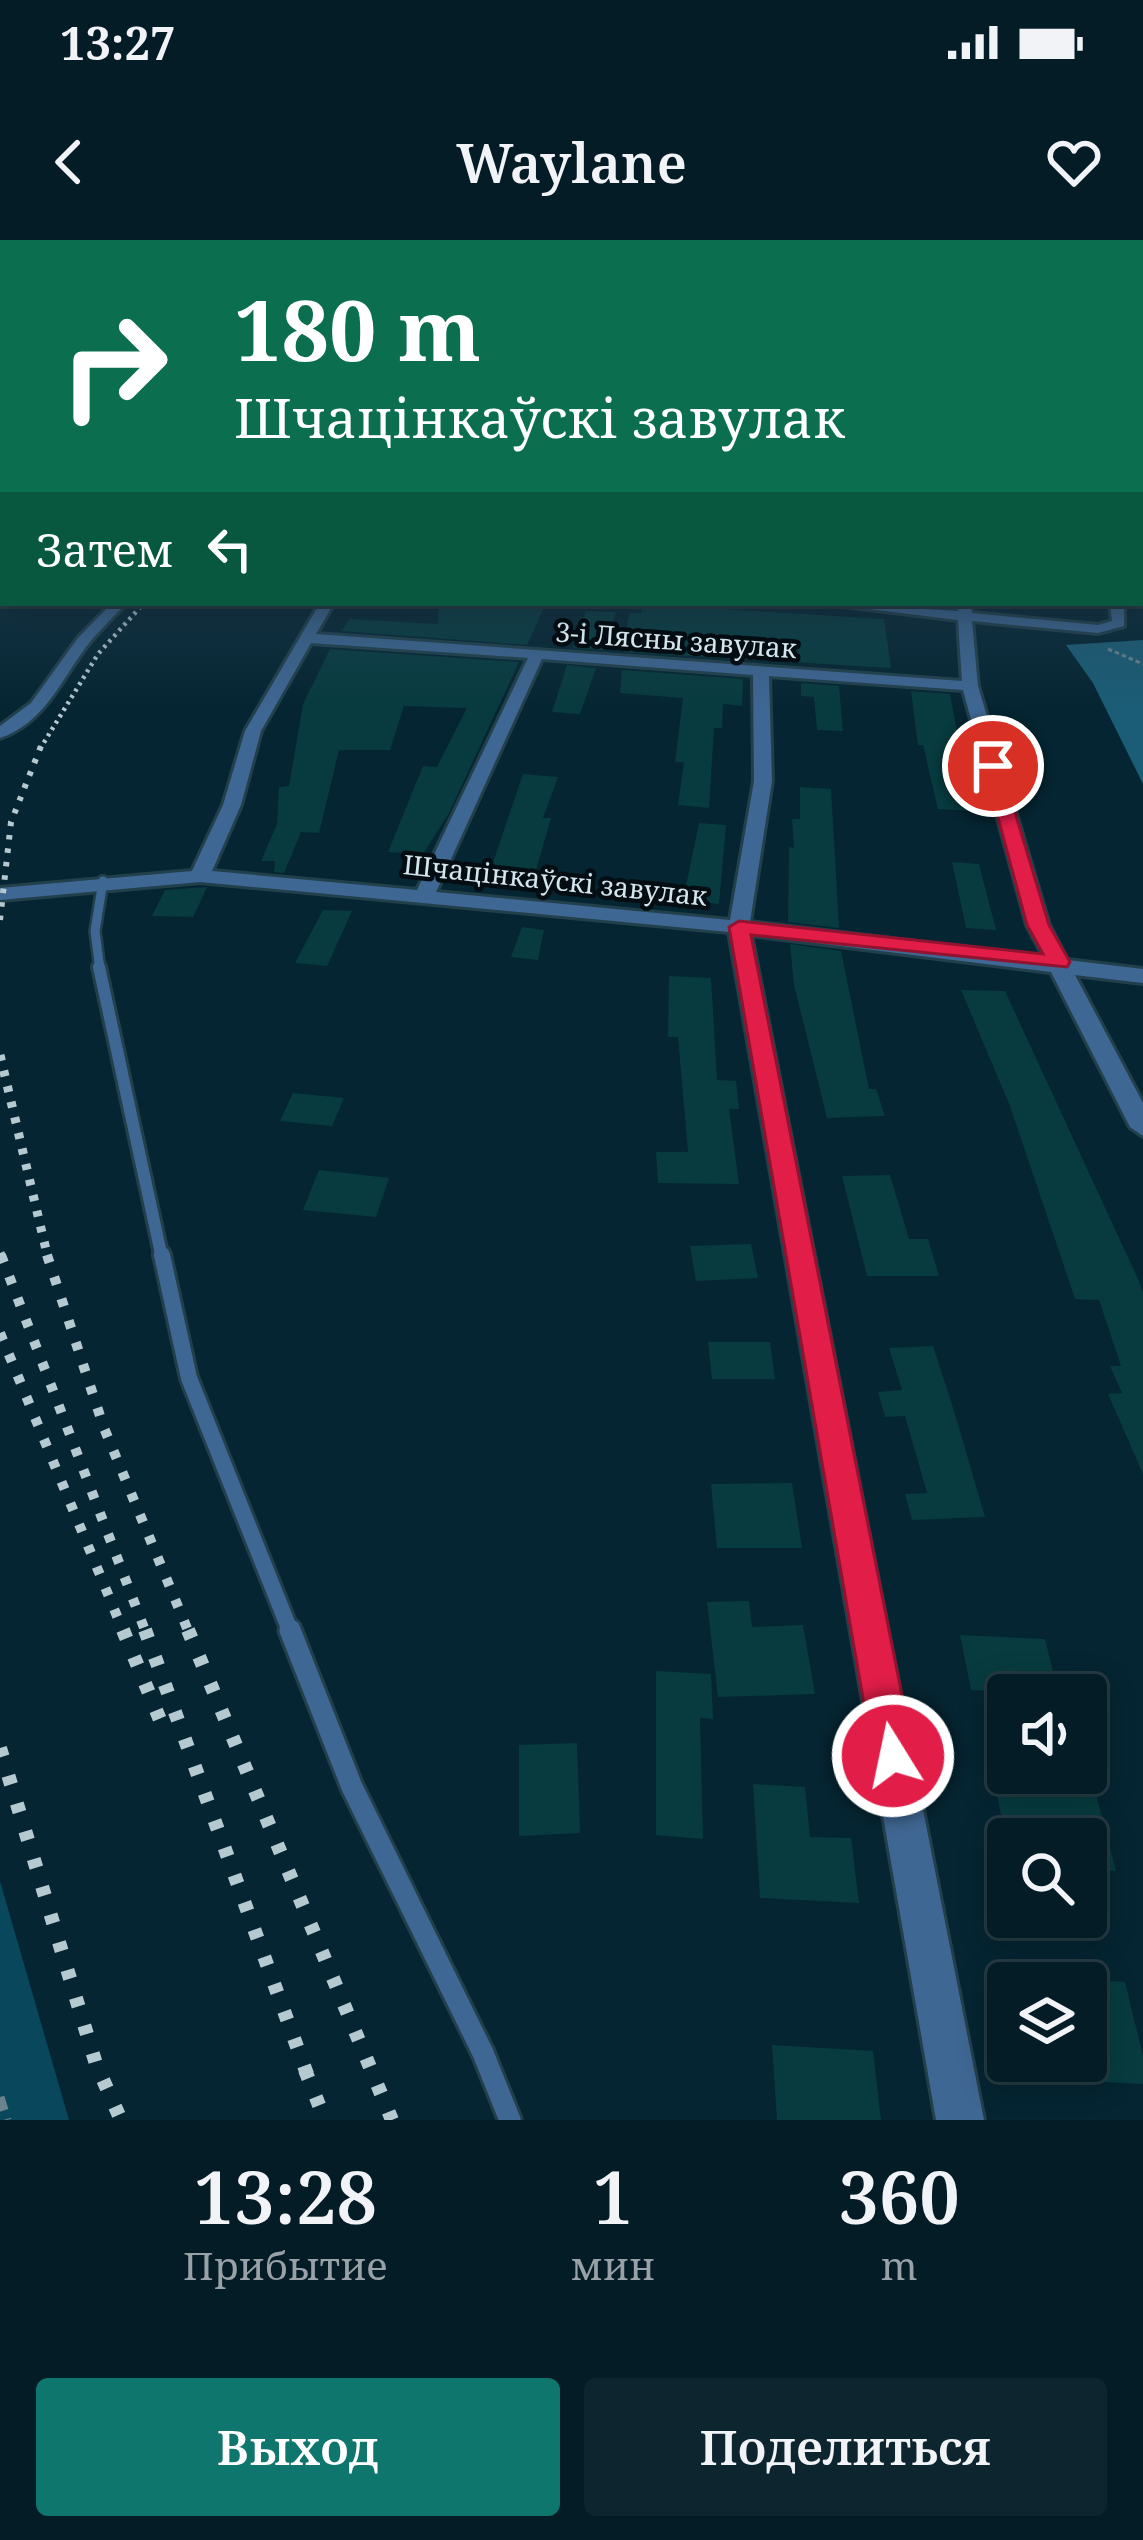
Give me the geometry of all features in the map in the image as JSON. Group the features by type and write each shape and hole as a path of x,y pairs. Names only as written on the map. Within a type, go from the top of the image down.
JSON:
{"street":[{"path":"0,733 23,722 52,693 78,648 116,606"},
{"path":"200,876 232,805 253,731 325,606"},
{"path":"910,606 965,608 1098,628 1120,623 1117,606"},
{"path":"965,608 970,686 1038,925 1143,1127"},
{"name":"3-і Лясны завулак","path":"307,638 970,686"},
{"path":"425,894 537,655"},
{"path":"761,671 763,781 739,927 960,2120"},
{"name":"Шчацінкаўскі завулак","path":"0,894 103,881 200,876 739,927 1059,962 1143,976"}],"lane":[{"path":"103,881 95,931 102,989 189,1378 352,1786 483,2053 510,2120"}],"path":[{"path":"0,2097 7,2120"}],"shaded area":[{"path":"1143,640 1143,784 1093,683 1066,645"},
{"path":"0,1881 69,2120 0,2120"}],"building":[{"path":"439,606 545,606 527,645 341,631 350,619 438,624"},
{"path":"643,606 675,606 884,619 891,668 624,652 629,613 641,613"},
{"path":"586,611 616,612 603,650 573,648"},
{"path":"330,649 519,662 449,813 423,854 388,852 423,766 437,767 467,708 404,706 390,750 339,750 319,833 301,832 284,873 274,872 275,861 261,861 277,824 279,787 289,786 303,704"},
{"path":"567,665 596,668 580,714 552,712"},
{"path":"622,670 743,679 742,706 723,704 722,728 714,728 709,808 678,805 684,762 675,762 683,698 620,693"},
{"path":"801,683 839,686 843,731 817,730 814,697 801,696"},
{"path":"911,691 950,694 972,811 938,809 923,745 918,745"},
{"path":"523,774 558,777 543,818 551,818 534,877 489,874"},
{"path":"800,787 831,789 839,928 788,922 789,847 794,848 792,819 800,819"},
{"path":"699,823 726,825 719,904 683,900"},
{"path":"952,862 979,864 996,930 966,928"},
{"path":"207,887 193,917 152,916 165,890"},
{"path":"323,910 352,911 327,966 295,963"},
{"path":"522,927 544,930 538,960 511,957"},
{"path":"790,944 841,951 869,1089 876,1089 885,1116 827,1118 794,985"},
{"path":"669,976 711,978 717,1080 736,1081 739,1109 729,1109 739,1184 658,1183 656,1152 688,1152 678,1037 668,1037"},
{"path":"961,990 1005,991 1143,1292 1143,1474 1108,1394 1122,1393 1110,1366 1121,1366 1099,1300 1075,1299 1010,1106"},
{"path":"293,1093 344,1098 332,1126 280,1121"},
{"path":"319,1170 389,1178 376,1217 303,1210"},
{"path":"890,1175 909,1239 928,1239 939,1276 867,1276 842,1176"},
{"path":"751,1244 758,1278 696,1281 690,1246"},
{"path":"708,1342 770,1342 775,1379 712,1379"},
{"path":"933,1346 985,1517 912,1520 905,1494 927,1493 905,1416 885,1417 878,1392 902,1390 889,1348"},
{"path":"792,1483 802,1548 717,1548 711,1484"},
{"path":"749,1601 752,1627 803,1625 815,1694 718,1697 707,1602"},
{"path":"960,1635 1045,1639 1054,1674 987,1674 987,1691 971,1690"},
{"path":"656,1671 711,1674 713,1719 700,1718 703,1839 656,1835"},
{"path":"577,1743 580,1833 519,1836 519,1745"},
{"path":"753,1784 805,1787 810,1837 851,1838 859,1903 760,1898"},
{"path":"997,1794 1096,1794 1102,1818 1002,1818"},
{"path":"1107,1837 1116,1871 1107,1870"},
{"path":"1107,1981 1125,1982 1143,2056 1143,2084 1105,2082"},
{"path":"772,2045 873,2051 881,2120 777,2120"}],"railway":[{"path":"40,749 98,654 141,606"},
{"path":"0,920 11,822 41,746"},
{"path":"0,1055 48,1258"},
{"path":"0,1253 2,1258"},
{"path":"1,1255 146,1633"},
{"path":"47,1255 104,1428 189,1633"},
{"path":"0,1333 124,1633"},
{"path":"123,1630 165,1732"},
{"path":"145,1630 311,2085"},
{"path":"188,1630 392,2120"},
{"path":"0,1748 96,2064 121,2120"},
{"path":"305,2070 311,2085"},
{"path":"311,2085 325,2120"}],"route":[{"path":"893,1756 739,927 1059,962 1048,950 1038,925 993,766"}]}
